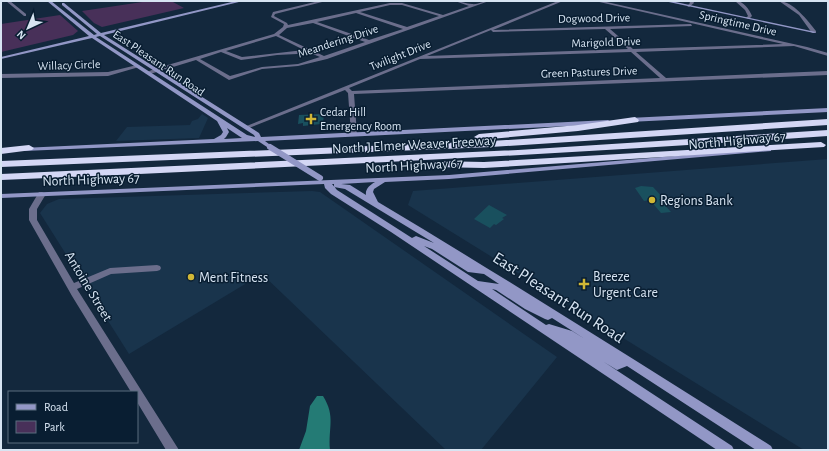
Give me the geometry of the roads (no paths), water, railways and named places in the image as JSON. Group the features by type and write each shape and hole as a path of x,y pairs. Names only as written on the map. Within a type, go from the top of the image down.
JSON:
{"highway":[{"path":"323,151 578,128 635,120"},
{"name":"North J Elmer Weaver Freeway","path":"1,164 491,144 828,122"},
{"name":"North J Elmer Weaver Freeway","path":"1,177 338,162 683,143 828,133"},
{"path":"338,162 484,165 824,145"},
{"path":"1,150 29,148"}],"main road":[{"name":"East Pleasant Run Road","path":"49,1 90,34 245,137 259,139 328,183 347,187 376,204 486,271 767,450"},
{"name":"East Pleasant Run Road","path":"58,1 98,32 257,134 259,139"},
{"path":"1,58 90,34 228,1"},
{"path":"98,32 241,1"},
{"path":"666,1 814,32"},
{"path":"1,54 90,34"},
{"name":"North Highway 67","path":"29,148 259,139 828,110"},
{"path":"210,141 224,136 226,132 219,120"},
{"name":"North Highway 67","path":"1,196 464,176 824,145"},
{"path":"376,204 369,192 372,187 386,180"},
{"name":"East Pleasant Run Road","path":"328,183 328,186 334,192 476,283 728,450"},
{"path":"394,230 435,248 471,270 486,271"},
{"path":"476,283 498,287 528,306 583,333"},
{"path":"538,325 568,334 617,365 622,364 626,360"}],"street":[{"path":"8,1 25,15"},
{"path":"286,27 285,22 272,16 273,14 324,1"},
{"path":"457,1 474,6"},
{"name":"Meandering Drive","path":"197,59 229,78 262,68 298,65 325,58 487,1"},
{"name":"Twilight Drive","path":"247,128 344,87 561,1"},
{"name":"Springtime Drive","path":"597,1 794,45 828,55"},
{"path":"689,6 692,3 691,1"},
{"path":"737,1 747,9 750,16 748,18"},
{"path":"782,1 800,14 814,32"},
{"path":"148,73 276,35 286,27 397,3 442,16"},
{"path":"356,12 408,29"},
{"path":"314,22 368,42"},
{"name":"Dogwood Drive","path":"486,31 702,25"},
{"path":"607,28 664,79"},
{"path":"276,35 325,58"},
{"name":"Marigold Drive","path":"418,58 794,45"},
{"path":"222,51 241,59 297,53 309,50"},
{"name":"Willacy Circle","path":"1,76 108,74 137,66"},
{"name":"Green Pastures Drive","path":"350,93 828,73"},
{"path":"344,87 350,93 354,134"},
{"name":"Antoine Street","path":"42,194 34,206 31,215 72,287 136,391"},
{"path":"72,287 110,271 157,268"},
{"name":"Antoine Street","path":"138,394 173,450"}],"place":[{"name":"Cedar Hill Emergency Room","path":"311,119"},
{"name":"Regions Bank","path":"652,200"},
{"name":"Ment Fitness","path":"191,277"},
{"name":"Breeze Urgent Care","path":"584,284"}]}
